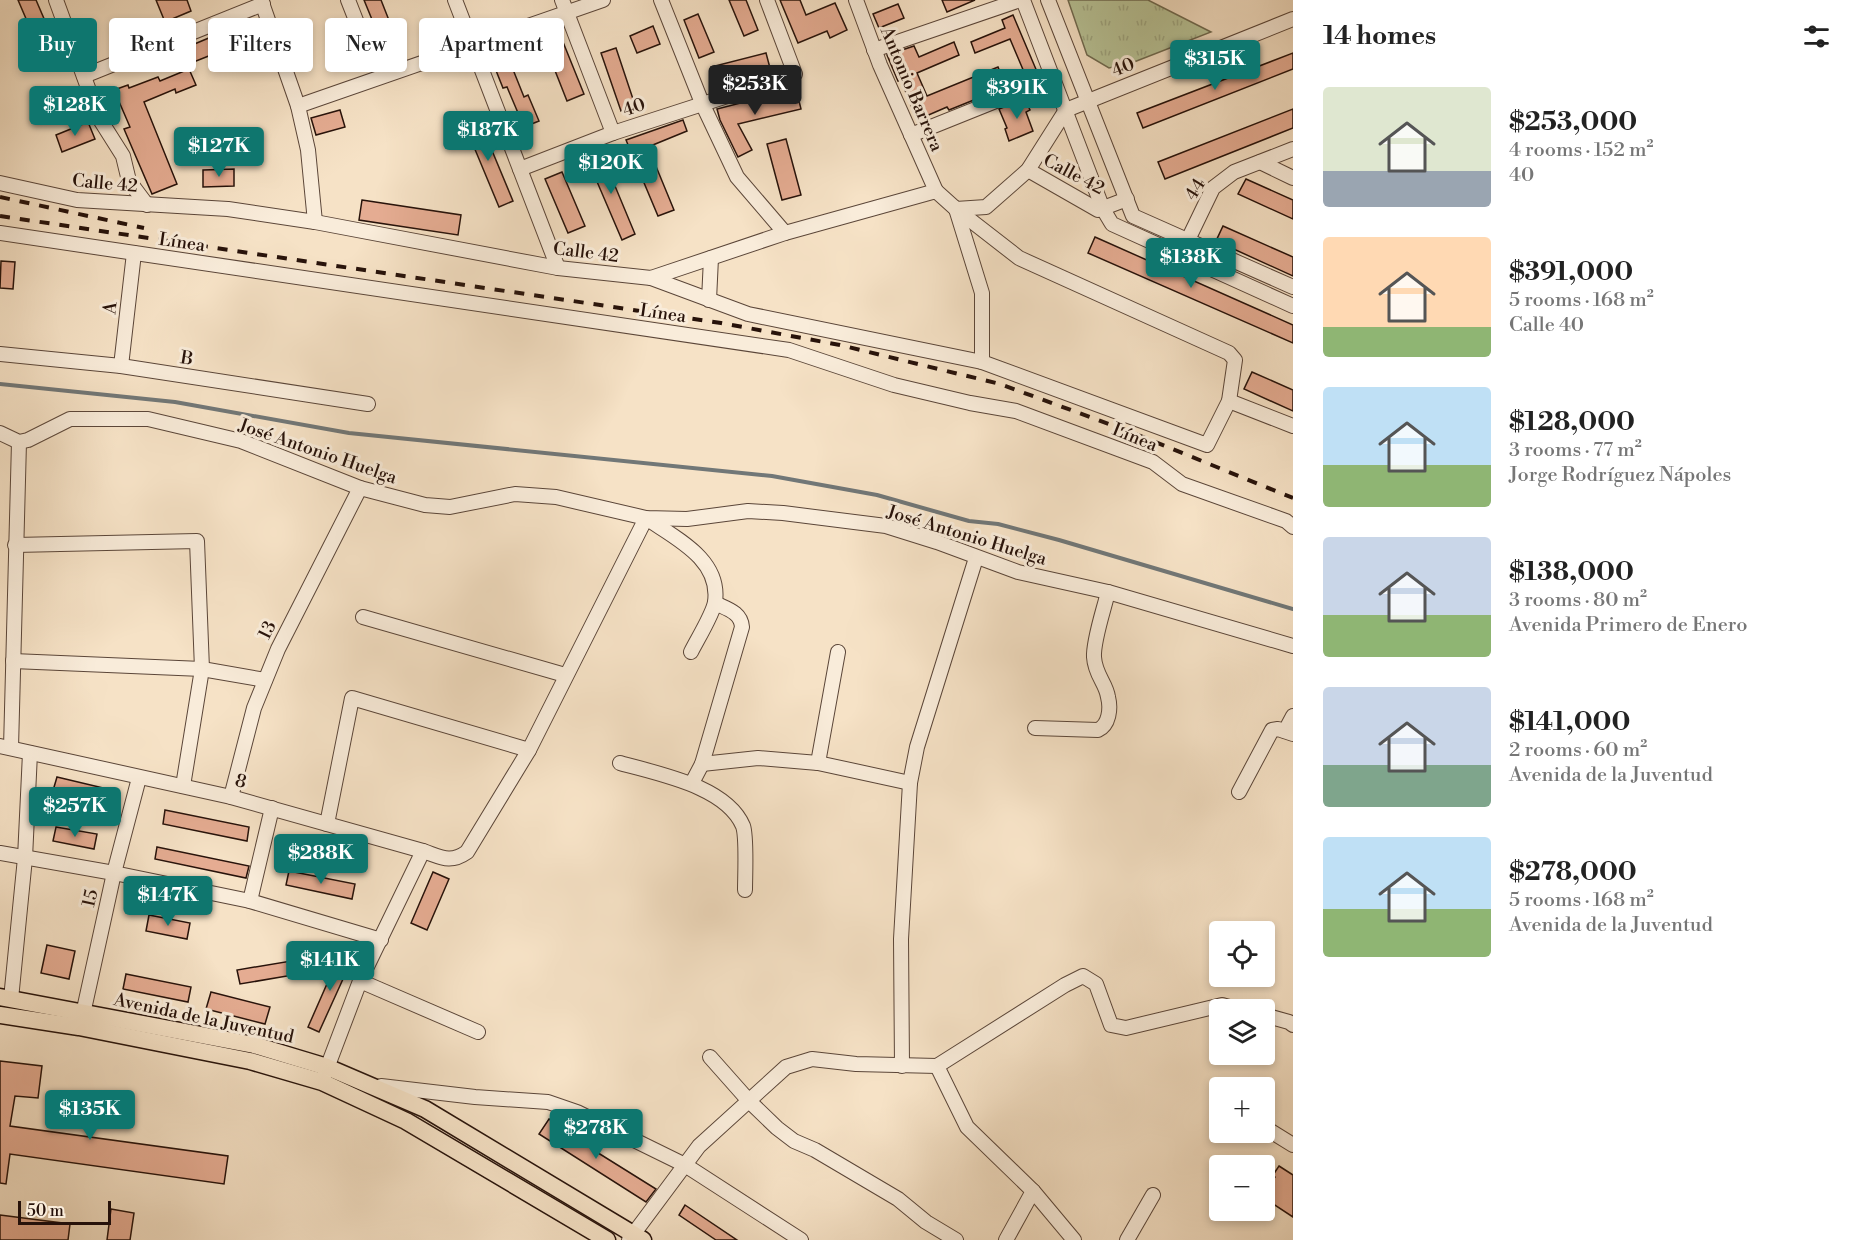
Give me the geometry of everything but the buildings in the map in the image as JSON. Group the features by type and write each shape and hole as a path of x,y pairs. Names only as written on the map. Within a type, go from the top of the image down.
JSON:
{"main road":[{"name":"Avenida de la Juventud","path":"6,998 81,1020 252,1053 324,1075 372,1085 425,1109 635,1238"},
{"name":"Avenida de la Juventud","path":"0,1014 81,1020"},
{"name":"Avenida de la Juventud","path":"324,1075 406,1120 607,1240"}],"street":[{"path":"56,0 99,118 123,156 129,181 147,205"},
{"path":"348,0 355,18"},
{"path":"455,0 462,18"},
{"path":"537,18 565,6 603,0"},
{"path":"661,0 702,103 737,177 784,233"},
{"name":"40","path":"520,169 613,133 795,74 767,0"},
{"name":"Antonio Barrera","path":"856,0 874,50 936,191"},
{"path":"874,50 1021,0 1103,209 1112,224 1293,306"},
{"path":"1048,0 1133,216 1293,287"},
{"path":"84,76 262,2 298,106 308,150 315,222"},
{"path":"565,6 613,133"},
{"name":"40","path":"1066,110 1293,19"},
{"path":"298,106 419,64"},
{"path":"483,72 558,268"},
{"path":"911,135 1053,78"},
{"path":"1028,170 1066,110"},
{"name":"44","path":"1179,254 1189,239 1213,188 1234,172 1293,149"},
{"path":"1260,162 1293,178"},
{"name":"Calle 42","path":"956,209 986,207 1028,170 1098,210 1127,199"},
{"path":"122,204 129,181"},
{"name":"Calle 42","path":"0,183 76,200 228,209 315,222 558,268 651,278 784,233 936,191"},
{"path":"936,191 1019,258 1229,353 1235,360 1229,401 1293,426"},
{"path":"956,209 982,293 982,362"},
{"name":"Línea","path":"0,233 789,350 894,385 1016,411 1153,462 1182,484 1286,521 1293,527"},
{"name":"A","path":"121,366 134,253"},
{"path":"709,300 711,258"},
{"name":"Línea","path":"651,278 748,315 982,362 1208,445 1229,401"},
{"name":"B","path":"0,354 121,366 368,404"},
{"name":"José Antonio Huelga","path":"19,442 28,440 70,419 148,419 241,441 360,488 425,505 450,507 515,494 556,497 646,518 687,519 748,511 886,526 1018,572 1108,592 1293,646"},
{"path":"0,433 19,442 12,661 5,747"},
{"name":"13","path":"231,797 254,708 265,680 278,649 360,488"},
{"path":"327,824 352,698 529,750 646,518 696,552 708,567 714,583 715,603 691,652"},
{"path":"15,545 197,541 202,669 183,786"},
{"path":"902,1066 901,939 910,783 917,747 976,558"},
{"path":"1035,728 1098,730 1103,728 1108,721 1108,697 1097,674 1094,655 1108,592"},
{"path":"693,783 702,764 742,627 742,620 738,615 715,603"},
{"path":"363,617 565,675"},
{"path":"818,762 838,651"},
{"path":"12,661 202,669 265,680"},
{"path":"1239,792 1272,730 1289,732 1293,716"},
{"name":"8","path":"5,747 231,797 423,851 446,860 458,859 467,852 529,750"},
{"path":"6,998 26,858 30,753"},
{"path":"702,764 758,758 818,762 910,783"},
{"path":"620,763 693,783 732,808 744,828 745,890"},
{"name":"15","path":"81,1020 114,873 139,778"},
{"path":"250,902 272,808"},
{"path":"324,1075 360,981 423,851"},
{"path":"0,853 114,873 250,902 381,940"},
{"path":"635,1238 699,1146 786,1067 812,1059 856,1064 937,1066 1083,976 1095,984 1111,1025 1126,1028 1209,1008"},
{"path":"360,981 478,1032"},
{"path":"1275,1019 1293,1025"},
{"path":"710,1056 749,1101 794,1141 815,1150 898,1199 926,1222 956,1240"},
{"path":"937,1066 967,1127 1033,1191 1074,1240"},
{"path":"372,1085 475,1097 548,1102 577,1112 685,1166 801,1240"},
{"path":"1275,1133 1293,1144"},
{"path":"1006,1240 1033,1191"},
{"path":"1127,1240 1153,1195"}],"green space":[{"path":"1068,0 1148,0 1211,32 1134,62 1109,68 1087,55"}],"waterway":[{"path":"0,384 175,402 349,433 772,476 877,495 969,521 998,524 1293,609"}],"railway":[{"path":"0,197 144,228"},
{"path":"0,216 721,323 840,345 1000,384 1128,431 1293,498"}]}
